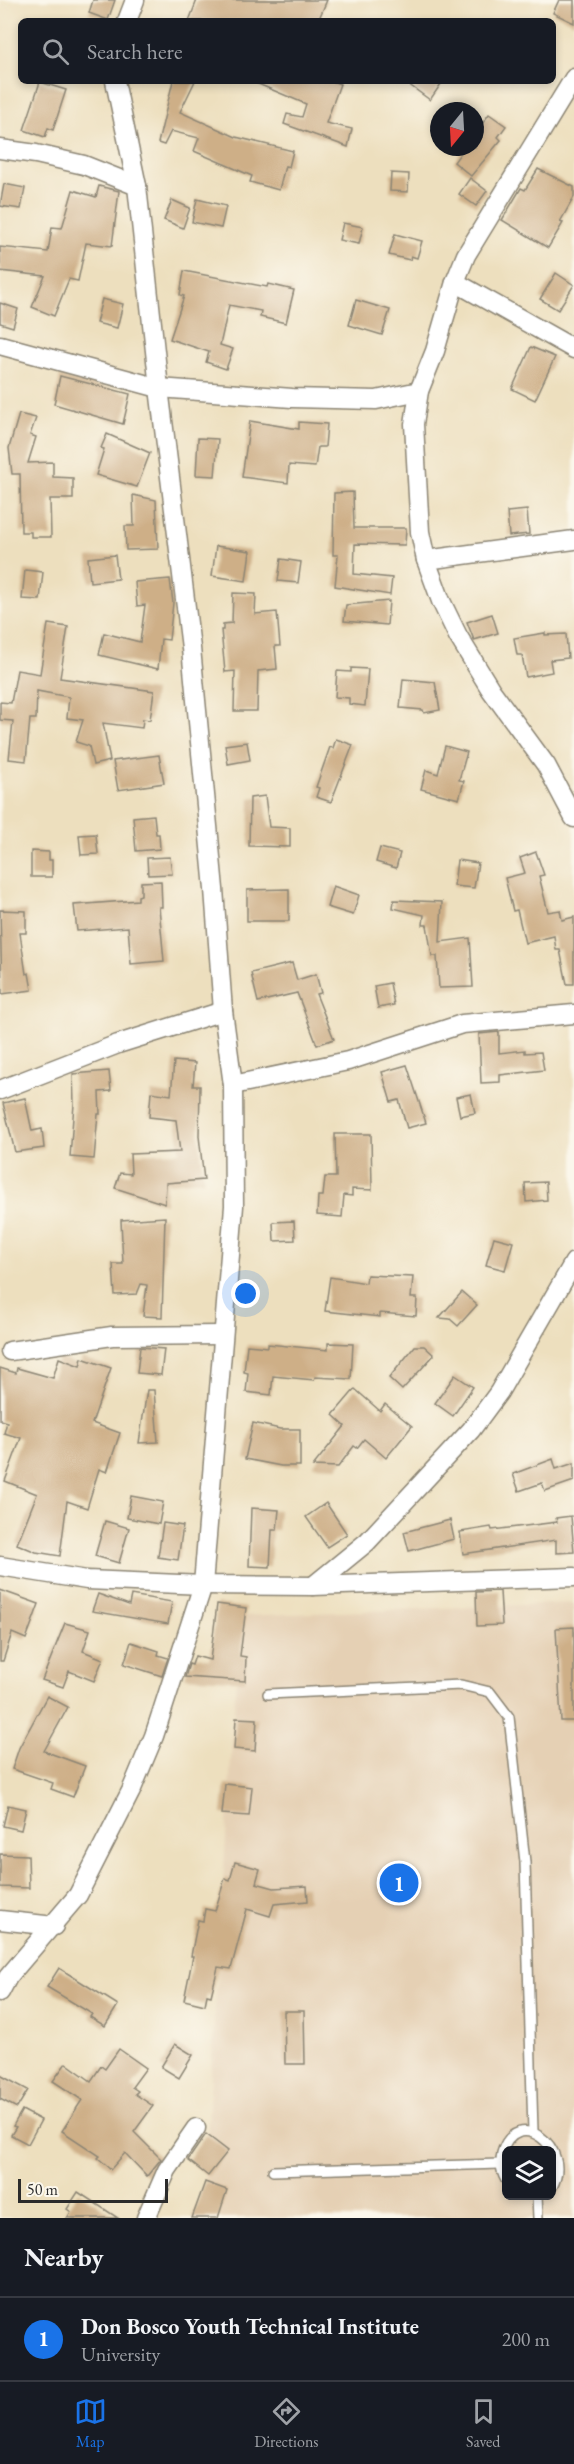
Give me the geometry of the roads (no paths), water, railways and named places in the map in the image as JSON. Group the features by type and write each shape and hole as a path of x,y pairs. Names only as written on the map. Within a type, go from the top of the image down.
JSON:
{"street":[{"path":"128,18 135,0"},
{"path":"574,78 466,255 419,391 414,423 420,532 426,560 441,601 458,636 490,690 546,765 574,818"},
{"path":"0,1992 8,1977 54,1926 78,1895 131,1791 154,1736 203,1585 234,1206 233,1085 223,1011 191,648 137,186 116,84"},
{"path":"0,148 84,165 137,186"},
{"path":"455,282 574,349"},
{"path":"0,345 159,388 292,398 376,400 419,391"},
{"path":"426,560 574,540"},
{"path":"0,1090 118,1044 223,1011"},
{"path":"233,1085 348,1061 462,1024 574,1014"},
{"path":"314,1586 367,1542 471,1430 499,1392 574,1262"},
{"path":"10,1351 112,1336 222,1335"},
{"path":"0,1566 87,1580 203,1585 314,1586 574,1577"},
{"path":"0,1920 54,1926"},
{"path":"146,2218 167,2170 196,2128"}],"lane":[{"path":"268,1694 461,1685 490,1692 509,1717 525,1862 534,2131"},
{"path":"502,2169 500,2164 503,2151 510,2140 521,2133 534,2131 552,2139 563,2156 563,2169 556,2182"},
{"path":"273,2171 500,2164"},
{"path":"537,2200 538,2218"}],"place":[{"name":"Don Bosco Youth Technical Institute","path":"399,1883"}]}
